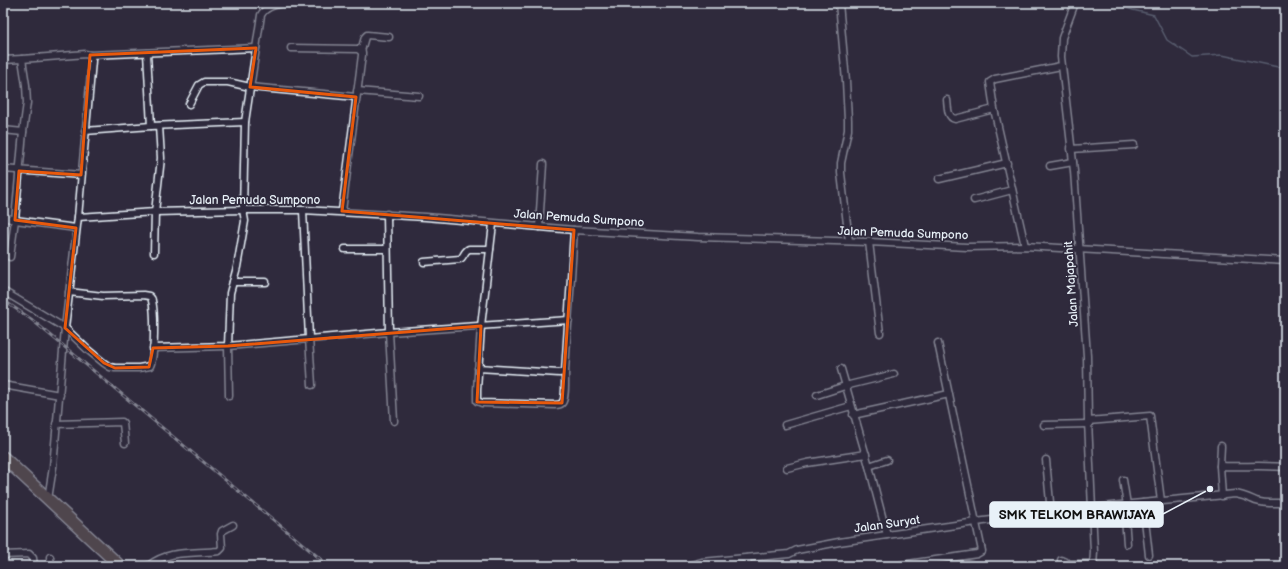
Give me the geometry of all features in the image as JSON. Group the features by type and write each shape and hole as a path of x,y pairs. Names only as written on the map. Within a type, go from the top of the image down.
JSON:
{"highway":[{"path":"3,457 120,566"}],"street":[{"path":"229,396 228,346 230,300 245,221 245,122 261,15 264,11 271,7 285,3"},
{"path":"839,3 847,88 848,130 841,163 841,173 849,241"},
{"name":"Jalan Majapahit","path":"1075,3 1062,38 1061,66 1073,162 1088,356 1088,423 1093,508 1093,565"},
{"path":"342,211 362,55 361,51 367,35 389,37"},
{"path":"3,60 86,54 256,48"},
{"path":"291,48 358,49 361,51"},
{"path":"147,53 152,126"},
{"path":"48,499 53,467 65,328 78,217 92,61 90,55"},
{"path":"10,257 16,220 19,171 27,94 22,59"},
{"path":"1025,246 989,86 992,80 1061,66"},
{"path":"189,104 196,89 201,83 210,82 228,82 250,88 419,96"},
{"path":"947,100 950,116 955,119 994,109"},
{"path":"85,131 152,126 245,122"},
{"path":"154,253 155,212 160,158 159,126"},
{"path":"3,130 23,132"},
{"path":"1285,140 1285,149"},
{"path":"1071,149 1134,145"},
{"path":"1050,166 1073,162"},
{"path":"938,179 1007,163"},
{"path":"539,227 543,164"},
{"path":"3,169 81,175"},
{"path":"974,200 1012,190"},
{"name":"Jalan Pemuda Sumpono","path":"78,217 155,212 244,210 342,211 574,230 698,237 849,241 967,247 1025,246 1285,261"},
{"path":"303,210 312,385"},
{"path":"387,214 389,332 394,422"},
{"path":"3,217 76,228"},
{"path":"493,224 481,326 476,399 478,402 482,403 555,405 563,402 574,230"},
{"path":"870,242 880,333"},
{"path":"345,249 387,249"},
{"path":"424,262 460,259 469,249 490,249"},
{"path":"233,282 266,282"},
{"path":"3,291 65,328 88,350 110,367 149,367 152,362 153,348 152,302 149,296 103,296 69,292"},
{"path":"153,348 228,346 309,338 569,320"},
{"path":"901,565 980,553 982,549 938,343"},
{"path":"478,368 559,373 565,372"},
{"path":"841,369 853,415 866,454 887,535"},
{"path":"817,395 845,386 894,374"},
{"path":"3,385 60,395"},
{"path":"853,415 949,394"},
{"path":"785,425 851,406"},
{"path":"1044,425 1088,423 1150,416 1161,501"},
{"path":"56,424 122,422 125,443"},
{"path":"1221,446 1220,466 1222,496"},
{"path":"787,468 808,463 866,454"},
{"path":"869,466 887,460"},
{"path":"1046,460 1052,513"},
{"path":"1220,466 1256,465 1285,467"},
{"path":"1123,480 1126,505 1127,544"},
{"name":"Jalan Suryat","path":"687,566 702,562 789,554 797,550 976,522 1093,508 1242,495 1261,502 1285,503"},
{"path":"1143,504 1149,555"},
{"path":"148,566 162,557 173,554 219,551 222,548 220,534 222,531 233,525"},
{"path":"3,555 32,555 34,566"},
{"path":"50,557 51,566"},
{"path":"747,558 748,566"},
{"path":"1061,560 1070,564 1093,565"}],"highlighted area":[{"path":"256,48 250,87 356,97 342,211 574,230 562,403 477,402 481,326 228,346 153,348 149,367 115,368 104,363 65,328 76,228 15,220 19,171 81,175 90,55"}],"waterway":[{"path":"1111,3 1154,15 1167,40 1192,57 1222,55 1278,67 1285,66"}],"railway":[{"path":"3,300 31,319 329,566"}],"place":[{"name":"SMK TELKOM BRAWIJAYA","path":"1210,489"}]}
